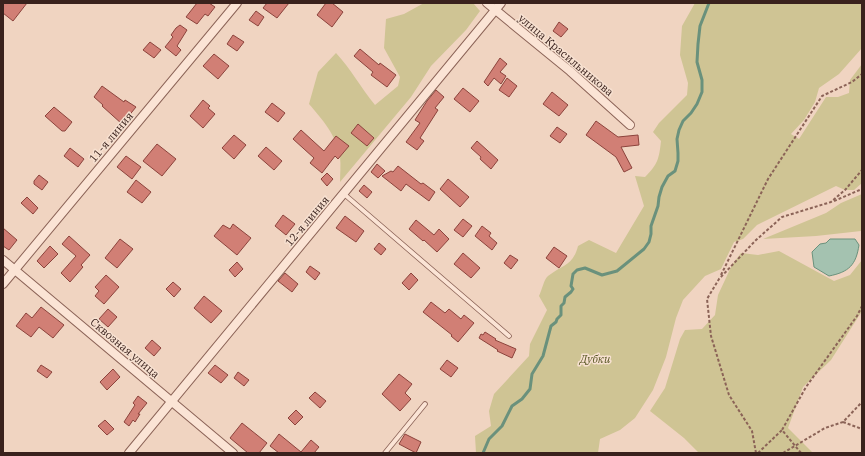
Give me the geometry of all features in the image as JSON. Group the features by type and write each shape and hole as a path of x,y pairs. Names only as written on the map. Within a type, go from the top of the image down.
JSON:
{"street":[{"name":"11-я линия","path":"3,284 236,3"},
{"name":"улица Красильникова","path":"487,3 570,71 630,125"},
{"name":"12-я линия","path":"128,453 172,402 501,3"},
{"name":"Сквозная улица","path":"3,260 233,453"}],"lane":[{"path":"344,194 509,336"},
{"path":"385,453 424,404"}],"path":[{"path":"862,74 852,82 822,96 768,179 707,299 711,336 729,395 752,431 757,453 782,430 806,387 858,316 862,306"},
{"path":"831,202 845,190 862,170"},
{"path":"719,278 756,240 782,217 831,202 862,189"},
{"path":"783,453 826,428 843,422 862,402"},
{"path":"843,422 862,429"},
{"path":"782,430 801,453"}],"green space":[{"path":"424,3 473,3 480,11 466,30 431,66 411,97 340,182 340,157 336,142 324,122 309,104 318,72 336,53 375,105 398,86 400,77 384,48 386,19 404,14"},
{"name":"Дубки","path":"695,3 862,3 862,48 839,74 819,88 815,102 804,120 791,134 799,139 826,97 838,97 849,93 850,80 862,64 862,183 854,190 845,190 836,186 757,225 743,239 734,242 721,269 705,276 683,300 676,318 666,357 653,390 635,418 620,430 600,439 598,453 476,453 475,436 491,426 489,411 494,394 529,356 530,344 547,310 539,296 547,277 570,261 576,253 578,246 589,240 616,253 644,206 635,176 645,177 655,165 661,141 653,132 659,123 687,95 688,83 680,55 682,26"},
{"path":"862,194 862,231 816,236 763,239 826,213 841,203"},
{"path":"779,251 834,281 850,275 862,260 862,311 831,360 803,387 788,428 813,453 699,453 684,438 650,411 665,388 680,339 685,330 702,329 715,315 718,295 732,265 741,253 758,255"}],"shaded area":[{"path":"830,239 855,239 859,245 856,258 853,263 846,270 829,276 814,267 812,252 820,244 826,243"}],"building":[{"path":"3,3 27,3 13,21 3,13"},
{"path":"197,3 209,3 215,7 208,16 205,14 197,24 186,17"},
{"path":"267,3 289,3 277,18 263,8"},
{"path":"326,3 332,3 343,12 332,27 317,15"},
{"path":"256,11 264,17 258,26 249,20"},
{"path":"559,22 568,29 561,37 553,31"},
{"path":"180,25 187,30 177,46 181,50 176,56 165,47 173,37 171,35"},
{"path":"233,35 244,42 237,51 227,44"},
{"path":"150,42 161,50 154,58 143,50"},
{"path":"360,49 379,65 380,63 396,75 387,87 371,75 373,72 354,56"},
{"path":"214,54 229,66 218,79 203,66"},
{"path":"500,58 507,64 500,72 506,76 501,84 494,78 488,86 484,82"},
{"path":"507,78 517,86 509,97 499,90"},
{"path":"102,86 124,102 125,100 136,107 122,124 94,97"},
{"path":"463,88 479,101 470,112 454,99"},
{"path":"436,90 444,97 435,108 438,110 420,138 424,141 417,150 406,142 420,123 415,120"},
{"path":"552,92 568,105 559,116 543,104"},
{"path":"203,100 210,106 208,108 215,114 203,128 190,116"},
{"path":"272,103 285,113 278,122 265,112"},
{"path":"54,107 72,122 65,131 62,131 45,116"},
{"path":"596,121 618,137 638,135 639,145 621,147 632,168 624,172 616,157 586,135"},
{"path":"358,124 374,138 367,146 351,133"},
{"path":"557,127 567,134 560,143 550,136"},
{"path":"301,130 324,151 336,136 349,146 338,159 335,156 322,173 310,163 314,158 293,139"},
{"path":"234,135 246,145 234,159 222,148"},
{"path":"477,141 498,160 491,169 471,148"},
{"path":"157,144 176,159 162,176 143,161"},
{"path":"266,147 282,161 274,170 258,156"},
{"path":"70,148 84,159 78,167 64,156"},
{"path":"126,156 141,167 132,179 117,167"},
{"path":"377,164 385,171 378,178 371,172"},
{"path":"398,166 421,184 423,183 435,192 429,201 406,184 401,191 382,176 391,171 393,172"},
{"path":"327,173 333,179 327,186 321,179"},
{"path":"39,175 48,182 42,190 34,184 34,181"},
{"path":"448,179 469,197 460,207 440,189"},
{"path":"136,180 151,192 142,203 127,192"},
{"path":"364,185 372,192 367,198 359,191"},
{"path":"27,197 38,208 33,214 21,203"},
{"path":"283,215 295,224 286,235 275,226"},
{"path":"345,216 364,231 356,242 336,228"},
{"path":"463,219 472,226 463,237 454,230"},
{"path":"416,220 434,235 439,229 449,239 437,252 409,229"},
{"path":"233,224 251,238 237,255 214,236 223,225 230,229"},
{"path":"482,226 491,233 489,236 497,243 492,250 475,236"},
{"path":"3,228 17,240 9,250 3,246"},
{"path":"69,236 90,255 81,265 83,267 70,282 61,273 76,256 62,244"},
{"path":"120,239 133,249 117,268 105,258"},
{"path":"379,243 386,249 381,255 374,249"},
{"path":"50,246 58,254 44,268 37,261"},
{"path":"554,247 567,256 559,268 546,258"},
{"path":"463,253 480,268 471,278 454,264"},
{"path":"510,255 518,260 511,269 504,263"},
{"path":"237,262 243,269 235,277 229,270"},
{"path":"310,266 320,273 315,280 306,272"},
{"path":"285,273 298,284 292,292 278,281"},
{"path":"411,273 418,280 409,290 402,283"},
{"path":"106,275 119,287 104,304 95,296 99,291 95,287"},
{"path":"173,282 181,289 174,297 166,289"},
{"path":"204,296 222,311 211,323 194,308"},
{"path":"431,302 445,313 449,309 461,319 464,315 474,323 458,342 451,336 452,335 423,312"},
{"path":"41,307 64,325 53,338 39,327 31,337 16,326 26,313 32,318"},
{"path":"108,309 117,317 108,327 99,319"},
{"path":"485,332 496,339 495,340 516,349 512,358 497,351 498,350 479,338 481,334 483,335"},
{"path":"152,340 161,348 154,356 145,348"},
{"path":"447,360 458,368 451,377 440,369"},
{"path":"41,365 52,372 47,378 37,371"},
{"path":"215,365 228,375 221,383 208,373"},
{"path":"113,369 120,377 107,390 100,382"},
{"path":"238,372 249,380 244,386 234,378"},
{"path":"399,374 412,384 405,393 411,399 400,411 382,394"},
{"path":"315,392 326,401 320,408 309,398"},
{"path":"138,396 147,403 138,414 140,414 135,422 133,420 129,426 124,422 135,405 133,403"},
{"path":"296,410 303,417 295,425 288,418"},
{"path":"105,420 114,429 107,435 98,426"},
{"path":"242,423 267,443 259,453 248,453 230,438"},
{"path":"279,434 301,452 311,440 319,447 314,453 279,453 270,446"},
{"path":"405,434 421,442 416,453 399,444"}],"waterway":[{"path":"483,453 489,439 502,426 512,406 522,399 530,389 532,374 543,356 551,326 561,315 561,306 564,303 565,297 573,289 571,286 573,274 577,270 585,268 602,275 617,271 644,249 649,242 651,226 658,206 662,187 668,176 675,171 678,161 677,139 679,130 683,121 697,104 702,92 702,80 697,62 698,44 700,26 709,3"}]}
